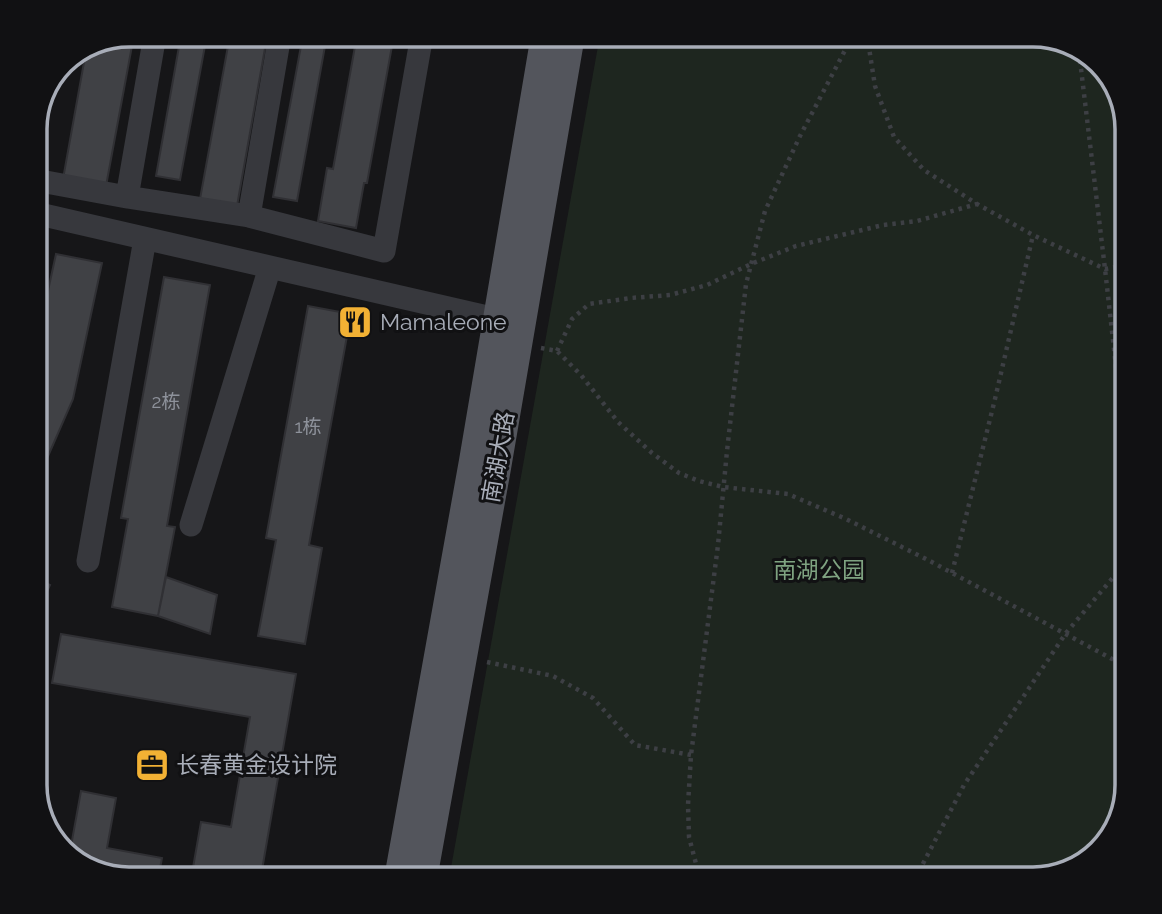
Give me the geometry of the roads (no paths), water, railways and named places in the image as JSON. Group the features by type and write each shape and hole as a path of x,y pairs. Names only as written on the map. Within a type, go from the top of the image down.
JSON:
{"main road":[{"name":"南湖大路","path":"400,867 543,47"},
{"name":"南湖大路","path":"425,867 569,47"}],"street":[{"path":"127,197 153,47"},
{"path":"249,216 278,47"},
{"path":"47,182 249,216 384,251 420,47"},
{"path":"47,216 496,319"},
{"path":"88,561 145,239"},
{"path":"191,525 270,267"}],"place":[{"name":"Mamaleone","path":"355,322"},
{"name":"长春黄金设计院","path":"152,765"}],"park label":[{"name":"南湖公园","path":"819,570"}]}
